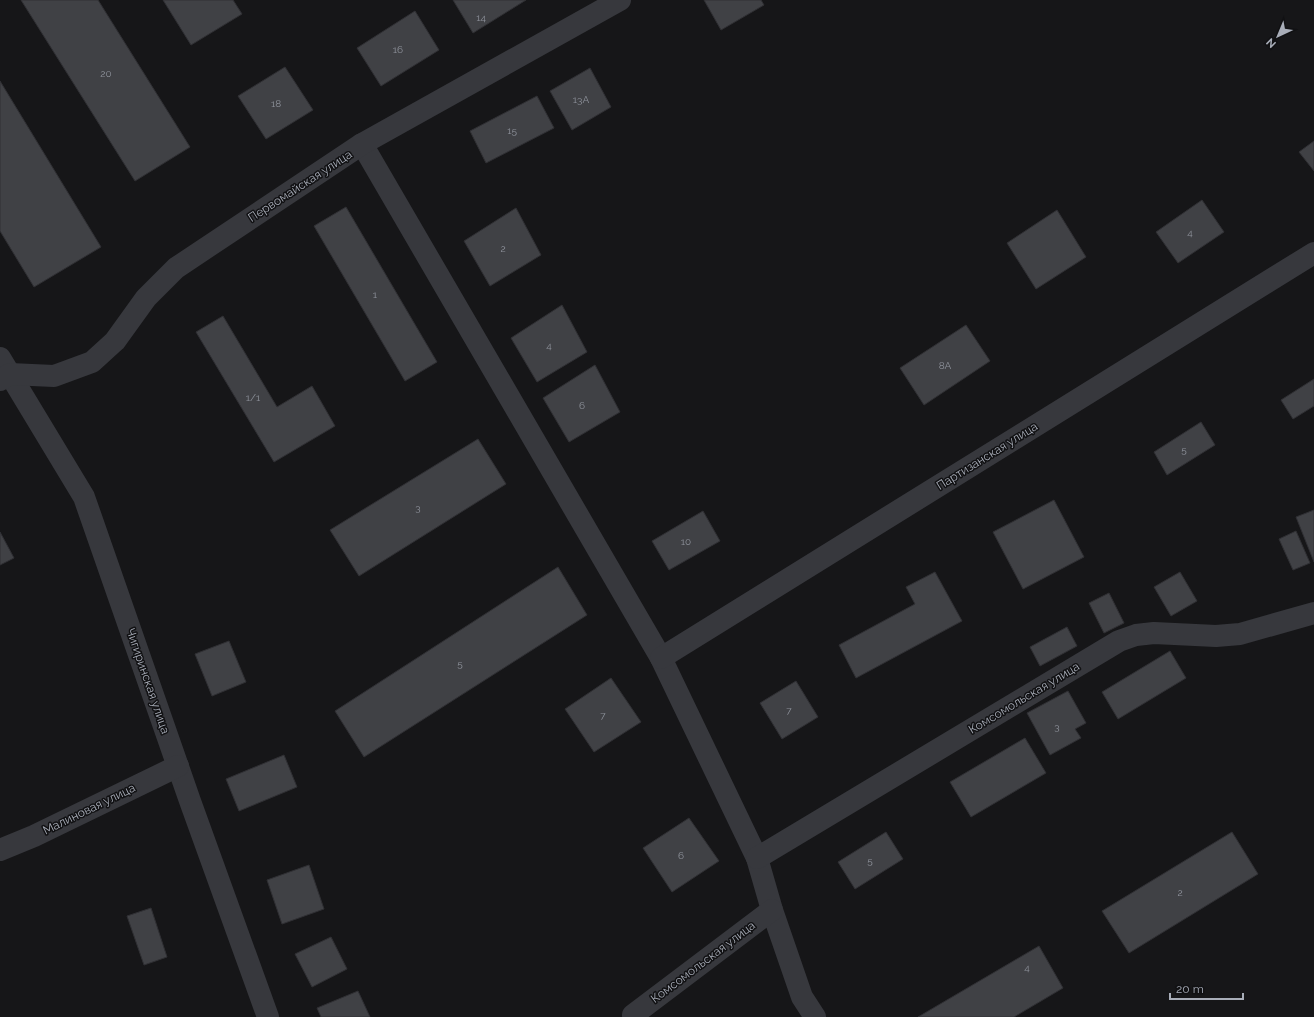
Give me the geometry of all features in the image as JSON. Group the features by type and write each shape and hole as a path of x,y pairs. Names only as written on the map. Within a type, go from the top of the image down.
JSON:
{"street":[{"name":"Первомайская улица","path":"3,371 54,376 92,362 115,341 146,298 176,268 362,144 620,0"},
{"path":"362,144 661,658 757,858 772,910 802,997 815,1017"},
{"name":"Партизанская улица","path":"661,658 1314,253"},
{"name":"Чигиринская улица","path":"3,371 84,497 268,1017"},
{"name":"Комсомольская улица","path":"757,858 1119,640 1136,635 1154,633 1216,636 1240,634 1314,613"},
{"name":"Малиновая улица","path":"0,850 34,836 178,766"},
{"name":"Комсомольская улица","path":"634,1015 772,910"}],"building":[{"path":"21,0 98,0 190,147 135,181"},
{"path":"163,0 233,0 242,14 191,45"},
{"path":"453,0 526,0 473,33"},
{"path":"704,0 761,0 764,5 721,30"},
{"path":"415,11 439,50 381,86 357,48"},
{"path":"285,67 313,110 266,139 238,96"},
{"path":"590,68 611,107 572,130 550,91"},
{"path":"0,81 101,247 34,287 0,231"},
{"path":"537,96 554,128 486,163 470,131"},
{"path":"1314,141 1314,171 1299,152"},
{"path":"1202,200 1224,232 1178,263 1156,232"},
{"path":"346,207 437,362 405,381 314,226"},
{"path":"516,208 541,255 490,286 464,241"},
{"path":"1057,210 1086,257 1036,289 1007,243"},
{"path":"562,305 587,352 537,382 511,338"},
{"path":"223,316 277,407 312,386 335,426 274,462 196,332"},
{"path":"966,325 990,361 924,405 900,368"},
{"path":"595,365 620,412 569,442 543,398"},
{"path":"1314,379 1314,406 1293,419 1281,400"},
{"path":"1201,422 1215,445 1167,475 1154,452"},
{"path":"478,439 506,484 359,576 330,530"},
{"path":"1054,500 1084,557 1023,589 993,532"},
{"path":"1314,510 1314,562 1296,517"},
{"path":"703,511 720,541 669,570 652,541"},
{"path":"1296,531 1310,563 1293,570 1279,539"},
{"path":"0,532 14,558 0,565"},
{"path":"558,567 587,615 364,757 335,711"},
{"path":"935,572 962,621 856,678 839,645 915,604 906,587"},
{"path":"1180,572 1197,601 1171,616 1154,587"},
{"path":"1109,593 1124,623 1104,633 1089,603"},
{"path":"1067,627 1077,646 1040,666 1030,647"},
{"path":"229,641 246,682 212,696 195,654"},
{"path":"1170,651 1186,678 1118,719 1102,692"},
{"path":"611,678 641,722 594,752 565,709"},
{"path":"796,681 818,717 782,739 760,703"},
{"path":"1068,691 1086,723 1075,729 1081,738 1050,755 1027,713"},
{"path":"1025,738 1046,773 971,817 950,782"},
{"path":"284,755 297,787 239,811 226,779"},
{"path":"689,818 719,861 672,892 643,848"},
{"path":"886,832 903,859 855,889 838,862"},
{"path":"1232,832 1258,874 1129,953 1102,911"},
{"path":"309,865 324,909 282,924 267,880"},
{"path":"151,908 167,957 144,965 127,916"},
{"path":"331,937 347,969 312,987 295,954"},
{"path":"1039,946 1063,988 1014,1017 918,1017"},
{"path":"358,991 370,1017 321,1017 317,1008"}]}
